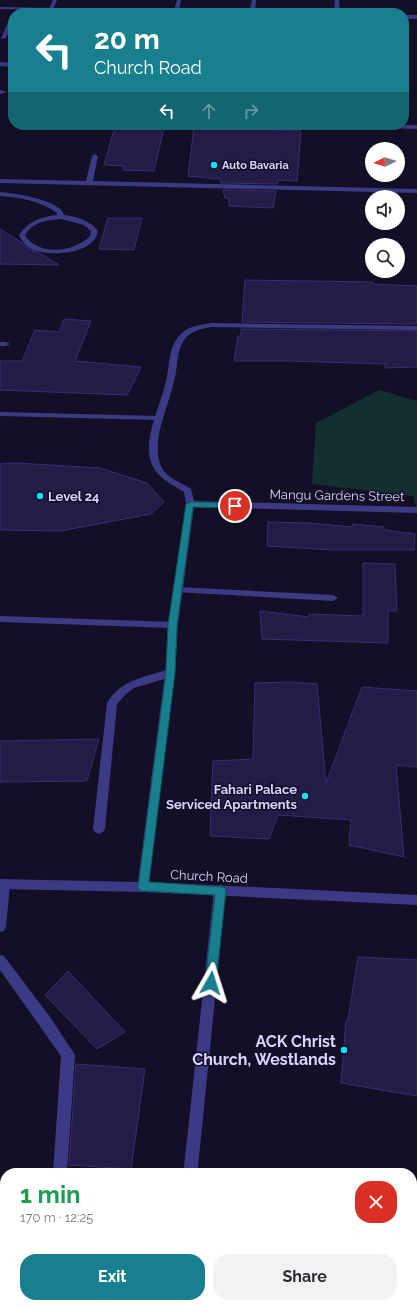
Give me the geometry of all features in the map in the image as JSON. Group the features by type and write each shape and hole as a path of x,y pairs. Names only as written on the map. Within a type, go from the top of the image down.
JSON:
{"street":[{"path":"4,38 8,29"},
{"path":"89,183 95,156"},
{"path":"0,182 417,191"},
{"path":"0,194 18,196 53,207 60,212 61,217"},
{"path":"61,217 74,218 88,224 94,233 88,243 76,248 52,251 33,248 23,240 22,235 29,226 45,219 61,217"},
{"path":"143,887 170,673 173,625 190,504 188,491 158,469 154,453 158,418 170,383 178,345 182,337 198,327 211,325 417,328"},
{"path":"0,414 158,418"},
{"name":"Mangu Gardens Street","path":"190,504 417,510"},
{"path":"178,590 333,598"},
{"path":"0,619 173,625"},
{"path":"99,829 112,703 122,691 130,685 170,673"},
{"path":"0,927 2,884"},
{"name":"Church Road","path":"2,884 143,887 417,900"},
{"path":"191,1167 220,890"},
{"path":"0,960 68,1055 60,1168"}],"green space":[{"path":"379,390 417,401 417,510 413,496 312,484 316,423"}],"building":[{"path":"114,130 164,130 154,171 123,170 124,166 104,165"},
{"path":"194,130 301,131 297,181 278,180 277,184 221,183 220,179 188,176"},
{"path":"223,190 276,191 273,208 229,206 229,198 225,198"},
{"path":"108,218 142,218 134,250 99,249"},
{"path":"0,229 21,242 28,249 39,253 59,265 0,264"},
{"path":"245,280 373,282 373,284 417,286 417,324 242,322"},
{"path":"64,319 91,321 75,361 141,367 127,395 0,390 0,361 22,361 35,330 59,332"},
{"path":"241,329 417,331 417,367 385,368 385,364 234,361 238,336 241,336"},
{"path":"16,463 100,468 147,483 164,502 151,514 60,531 0,530 0,464"},
{"path":"268,522 310,523 352,527 353,524 384,527 384,530 415,534 414,550 333,550 267,546"},
{"path":"363,563 395,564 397,611 388,611 388,643 262,639 260,611 309,617 309,614 363,616"},
{"path":"290,682 317,684 326,783 362,687 417,691 417,767 396,765 404,857 349,845 351,820 278,815 269,839 210,836 213,761 253,759 255,683"},
{"path":"99,739 87,781 0,782 0,741"},
{"path":"358,957 417,960 417,1096 341,1083 346,1020 348,1020"},
{"path":"68,971 125,1032 97,1049 45,995"},
{"path":"76,1064 145,1069 131,1168 69,1165"}],"place":[{"name":"Auto Bavaria","path":"214,165"},
{"name":"Level 24","path":"40,496"},
{"name":"Fahari Palace Serviced Apartments","path":"305,796"},
{"name":"ACK Christ Church, Westlands","path":"344,1050"}],"route":[{"path":"211,983 220,890 143,887 170,673 173,625 190,504 235,506"}]}
